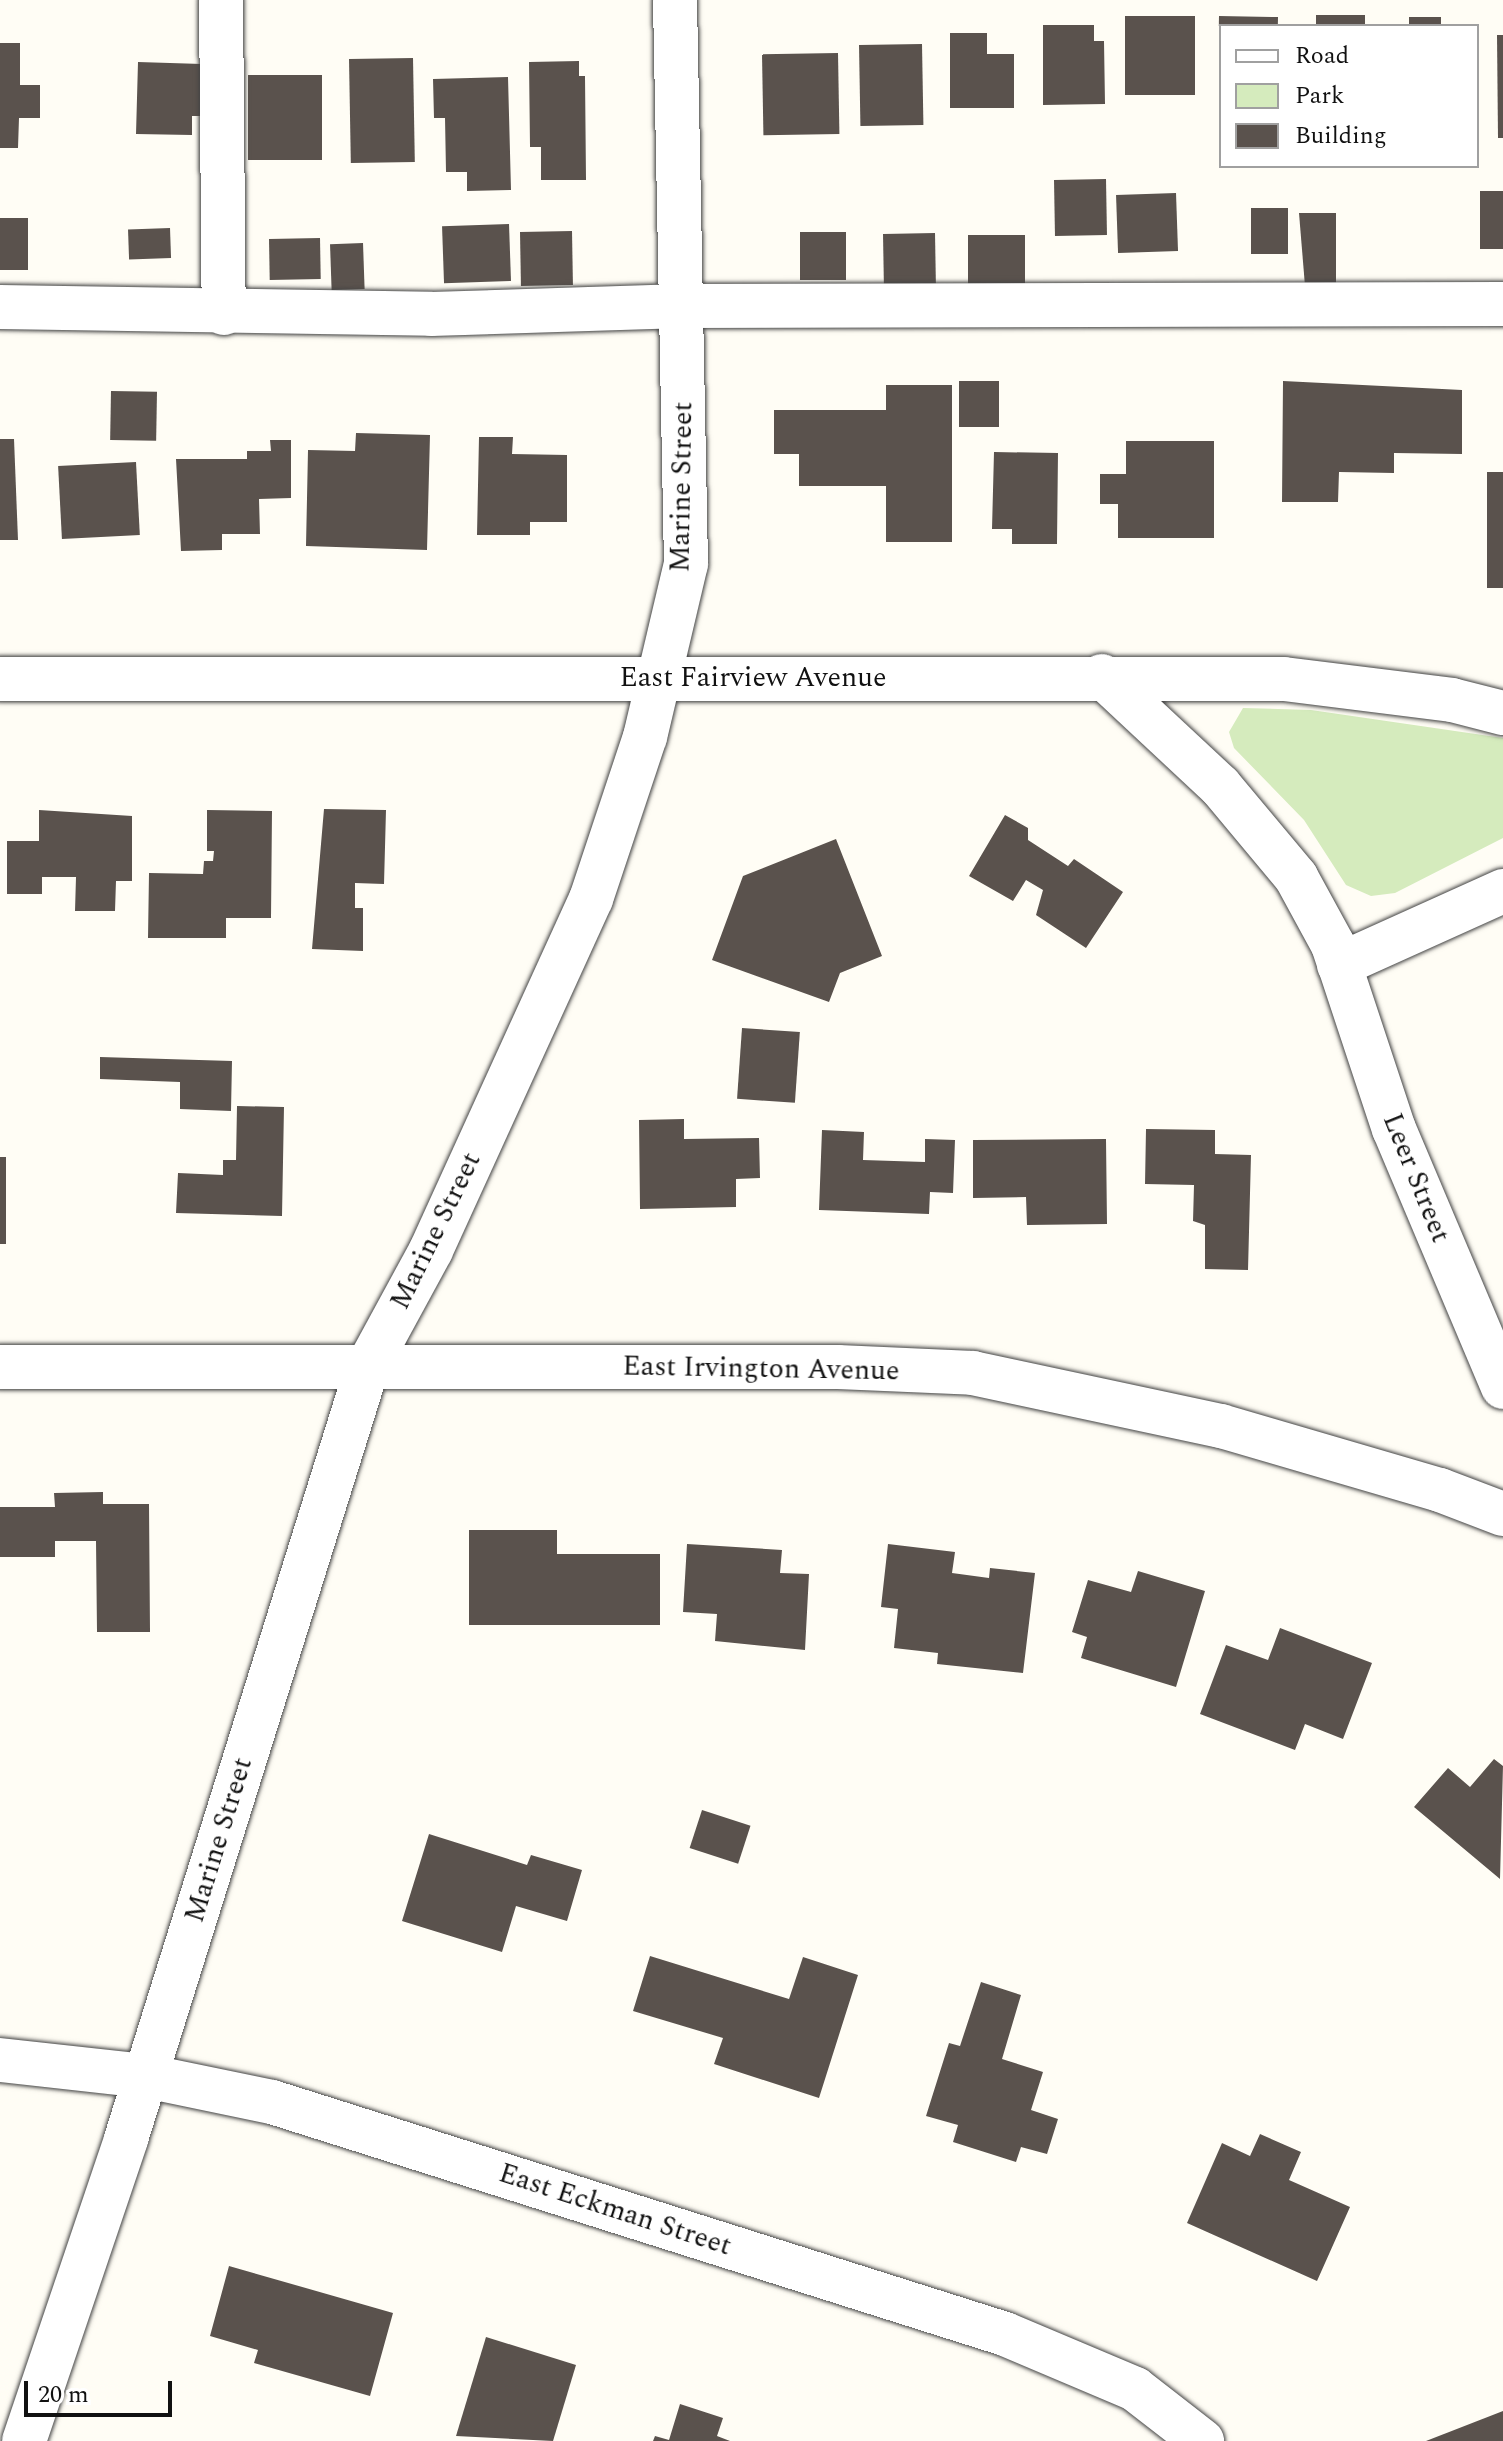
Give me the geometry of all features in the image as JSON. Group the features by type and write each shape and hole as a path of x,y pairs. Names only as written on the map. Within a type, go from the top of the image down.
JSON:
{"street":[{"path":"221,0 224,313"},
{"name":"Marine Street","path":"24,2441 146,2076 367,1368 431,1250 591,899 629,796 686,564 675,0"},
{"path":"0,307 224,313 683,306 1503,304"},
{"name":"East Fairview Avenue","path":"0,679 658,680 1102,676 1284,679 1452,700 1503,713"},
{"name":"Leer Street","path":"1102,676 1264,833 1296,877 1339,965 1394,1129 1503,1387"},
{"path":"1339,965 1503,891"},
{"name":"East Irvington Avenue","path":"0,1367 973,1373 1221,1426 1503,1514"},
{"name":"East Eckman Street","path":"0,2060 146,2076 272,2102 1005,2334 1135,2389 1202,2441"}],"green space":[{"path":"1243,708 1311,710 1503,738 1503,838 1395,893 1371,896 1346,885 1304,820 1234,748 1229,732"}],"building":[{"path":"1316,15 1365,15 1365,24 1316,24"},
{"path":"1125,16 1195,16 1195,95 1125,95"},
{"path":"1219,16 1278,17 1278,24 1219,26"},
{"path":"1409,17 1441,17 1441,24 1409,24"},
{"path":"1043,25 1094,25 1094,41 1104,41 1105,104 1043,105"},
{"path":"950,33 987,33 987,54 1014,54 1014,108 950,108"},
{"path":"1497,35 1503,35 1503,138 1498,138"},
{"path":"0,43 20,43 20,85 40,85 40,118 19,118 18,148 0,148"},
{"path":"922,44 923,125 860,126 859,45"},
{"path":"838,53 839,134 763,135 762,54"},
{"path":"413,58 415,162 351,163 349,59"},
{"path":"579,61 579,76 585,76 586,180 541,180 541,147 530,147 529,62"},
{"path":"138,62 202,64 200,116 192,116 192,135 136,134"},
{"path":"248,75 322,75 322,160 248,160"},
{"path":"508,77 511,190 467,191 467,172 446,172 445,118 434,118 433,79"},
{"path":"1106,179 1107,235 1055,236 1054,180"},
{"path":"1480,191 1503,191 1503,249 1480,249"},
{"path":"1176,193 1178,251 1118,253 1116,195"},
{"path":"1251,208 1288,208 1288,254 1251,254"},
{"path":"1299,213 1336,213 1336,286 1305,286"},
{"path":"0,218 28,218 28,270 0,270"},
{"path":"509,224 511,281 444,283 442,226"},
{"path":"170,228 171,258 129,259 128,229"},
{"path":"572,231 573,285 521,286 520,232"},
{"path":"800,232 846,232 846,280 800,280"},
{"path":"935,233 936,284 884,285 883,234"},
{"path":"968,235 1025,235 1025,285 968,285"},
{"path":"320,238 321,279 270,280 269,239"},
{"path":"363,243 365,289 332,290 330,244"},
{"path":"959,381 999,381 999,427 959,427"},
{"path":"1283,381 1462,390 1462,454 1394,453 1394,473 1339,472 1338,502 1282,502"},
{"path":"886,385 952,385 952,542 886,542 886,486 799,486 799,454 774,454 774,410 886,410"},
{"path":"111,391 157,392 156,441 110,440"},
{"path":"356,433 430,435 427,550 306,546 308,450 355,451"},
{"path":"479,437 513,437 512,454 567,455 567,522 530,522 530,535 477,535"},
{"path":"0,439 14,439 18,540 0,540"},
{"path":"270,440 291,440 291,498 259,499 260,534 222,534 222,550 181,551 176,459 247,459 247,451 271,451"},
{"path":"1126,441 1214,441 1214,538 1118,538 1118,504 1100,504 1100,474 1126,474"},
{"path":"994,452 1058,453 1057,544 1012,544 1012,529 992,529"},
{"path":"136,462 140,535 62,539 58,466"},
{"path":"1487,472 1503,472 1503,588 1487,588"},
{"path":"324,809 386,810 384,884 355,883 355,908 363,908 363,951 312,949"},
{"path":"39,810 132,816 132,881 116,881 115,911 75,911 76,877 42,877 42,894 7,894 7,841 39,841"},
{"path":"207,810 272,811 271,918 226,918 226,938 148,938 149,873 203,874 204,861 213,861 214,851 207,851"},
{"path":"1005,815 1028,828 1028,840 1068,866 1074,859 1123,892 1086,948 1036,915 1043,890 1026,880 1013,901 969,876"},
{"path":"836,839 882,956 840,973 829,1002 712,960 743,876"},
{"path":"742,1028 800,1032 795,1103 737,1099"},
{"path":"100,1057 232,1061 231,1111 180,1109 180,1082 100,1079"},
{"path":"237,1106 284,1107 282,1216 176,1213 178,1173 223,1175 223,1160 236,1160"},
{"path":"684,1119 684,1139 759,1138 760,1178 736,1179 736,1207 640,1209 639,1120"},
{"path":"1146,1129 1215,1130 1215,1154 1251,1155 1248,1270 1205,1269 1205,1225 1193,1221 1194,1185 1145,1184"},
{"path":"822,1130 864,1132 863,1160 925,1162 925,1139 955,1140 953,1193 930,1192 929,1214 819,1210"},
{"path":"1106,1139 1107,1224 1027,1225 1026,1197 973,1198 973,1140"},
{"path":"0,1157 6,1157 6,1244 0,1244"},
{"path":"103,1492 103,1504 149,1504 150,1632 97,1632 96,1541 55,1541 55,1557 0,1557 0,1507 55,1507 54,1493"},
{"path":"469,1530 557,1530 557,1554 660,1554 660,1625 469,1625"},
{"path":"687,1544 782,1550 780,1573 809,1574 805,1650 715,1641 717,1614 683,1612"},
{"path":"888,1544 955,1552 952,1573 989,1578 990,1568 1035,1573 1023,1673 937,1664 938,1653 894,1648 898,1609 881,1607"},
{"path":"1138,1571 1205,1591 1176,1687 1081,1658 1087,1637 1072,1632 1088,1580 1131,1592"},
{"path":"1280,1628 1372,1663 1343,1739 1305,1724 1295,1750 1200,1714 1226,1645 1268,1660"},
{"path":"1494,1759 1503,1766 1500,1879 1414,1807 1448,1768 1470,1787"},
{"path":"702,1810 751,1826 738,1864 690,1848"},
{"path":"429,1834 527,1865 531,1855 582,1870 567,1921 516,1906 502,1952 402,1921"},
{"path":"650,1956 789,1999 803,1957 858,1975 819,2098 714,2064 723,2038 633,2011"},
{"path":"981,1982 1021,1995 1002,2059 1043,2072 1031,2110 1058,2119 1047,2154 1021,2147 1016,2162 953,2142 958,2125 926,2116 949,2043 960,2046"},
{"path":"1260,2134 1301,2152 1289,2180 1350,2207 1317,2281 1187,2223 1222,2143 1250,2156"},
{"path":"229,2266 393,2313 370,2396 254,2363 258,2350 210,2336"},
{"path":"486,2337 576,2365 553,2441 456,2436"},
{"path":"680,2404 723,2418 717,2436 730,2441 653,2441 655,2436 669,2440"},
{"path":"1503,2411 1503,2441 1426,2441"}]}
